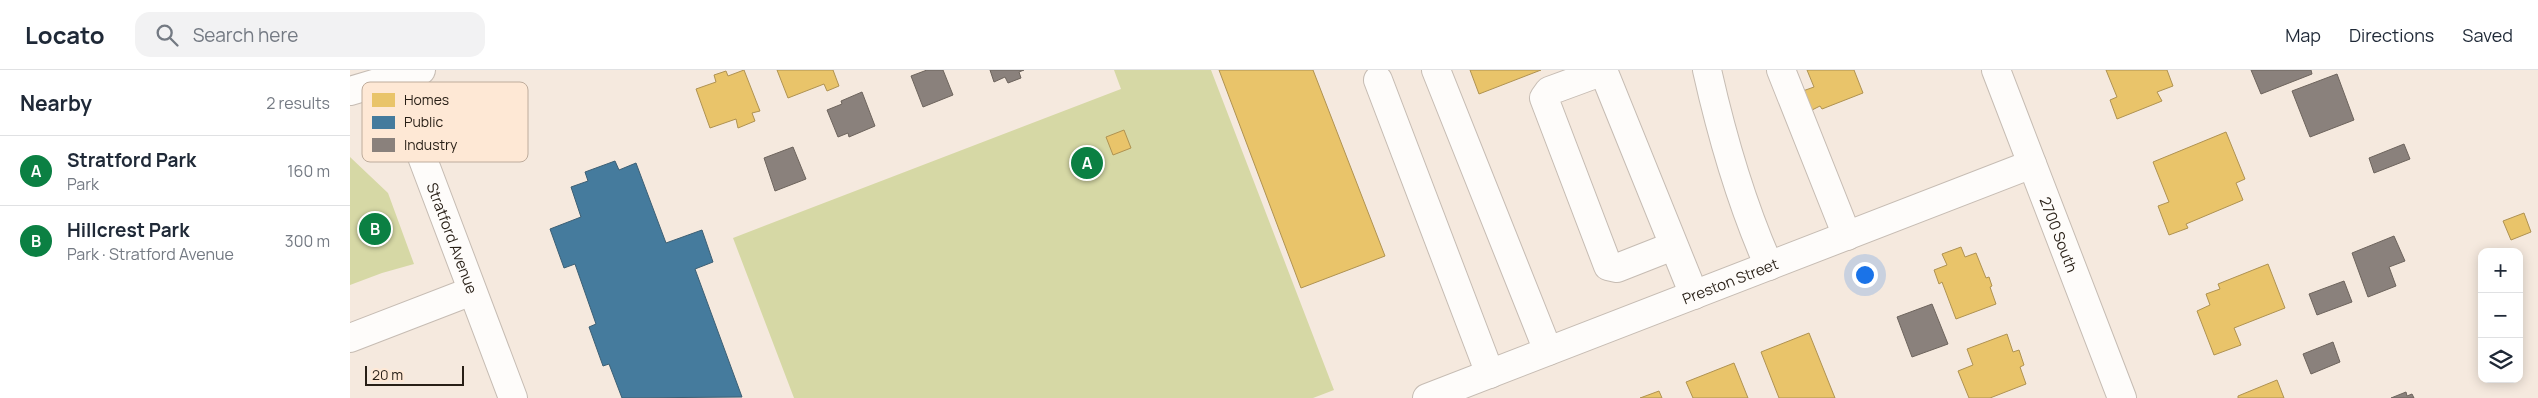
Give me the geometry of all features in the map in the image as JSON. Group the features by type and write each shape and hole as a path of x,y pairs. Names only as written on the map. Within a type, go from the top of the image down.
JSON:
{"street":[{"path":"1436,70 1548,352"},
{"path":"1707,70 1732,168 1753,230 1769,266"},
{"path":"1781,70 1847,236"},
{"name":"2700 South","path":"1996,70 2122,398"},
{"path":"380,82 410,73"},
{"path":"1673,246 1617,268 1608,266 1544,98 1549,91 1598,73 1604,75 1694,295"},
{"path":"1378,80 1490,374"},
{"path":"350,91 362,87"},
{"name":"Stratford Avenue","path":"424,162 513,398"},
{"name":"Preston Street","path":"1427,398 2032,164"},
{"path":"350,338 472,291"}],"green space":[{"path":"1114,70 1211,70 1334,390 1313,398 794,398 733,238 1121,89"},
{"path":"350,157 388,193 414,264 350,285"}],"building: Homes":[{"path":"744,70 760,111 752,113 755,121 738,128 736,119 710,128 696,89 716,82 714,75 726,71 728,76"},
{"path":"777,70 833,70 839,86 827,91 824,84 788,98"},
{"path":"1219,70 1313,70 1385,256 1301,288"},
{"path":"1470,70 1541,70 1479,94"},
{"path":"1807,70 1854,70 1863,93 1822,109 1820,106 1808,112 1800,92 1814,87"},
{"path":"2106,70 2167,70 2173,86 2157,92 2162,101 2117,119 2110,100 2117,97"},
{"path":"1124,130 1131,148 1113,155 1106,137"},
{"path":"2226,132 2245,179 2236,183 2243,200 2186,224 2188,228 2169,235 2158,206 2169,202 2153,162"},
{"path":"2524,213 2531,232 2511,240 2503,221"},
{"path":"1961,247 1965,257 1976,253 1986,278 1989,277 1992,286 1990,287 1996,304 1956,319 1942,282 1939,284 1934,270 1947,265 1942,254"},
{"path":"2268,264 2285,308 2234,328 2241,345 2214,355 2197,311 2210,305 2206,294 2220,289 2218,284"},
{"path":"1809,333 1835,398 1779,398 1761,352"},
{"path":"2007,334 2013,352 2019,350 2024,365 2020,367 2026,384 1990,398 1969,398 1958,371 1973,365 1967,349"},
{"path":"1734,363 1748,398 1693,398 1686,382"},
{"path":"2277,380 2284,398 2238,398 2238,396"},
{"path":"1659,391 1662,398 1640,398"}],"building: Public":[{"path":"615,161 619,170 636,163 666,243 702,230 713,262 695,269 742,397 622,398 609,364 603,366 589,327 596,324 575,264 564,268 550,229 581,217 571,187 588,181 585,172"}],"building: Industry":[{"path":"927,70 943,70 953,95 923,107 911,76"},
{"path":"990,70 1024,70 1019,72 1021,78 1008,83 1005,77 994,82"},
{"path":"2251,70 2311,70 2312,74 2261,94"},
{"path":"2337,74 2354,120 2310,137 2292,91"},
{"path":"862,92 875,126 849,137 848,133 838,137 827,110 842,104 841,101"},
{"path":"2404,144 2410,159 2374,173 2369,158"},
{"path":"793,147 806,179 775,191 764,158"},
{"path":"2394,236 2405,261 2389,267 2396,286 2368,297 2352,253"},
{"path":"2344,281 2352,302 2317,315 2309,294"},
{"path":"1932,304 1948,344 1912,357 1897,317"},
{"path":"2333,342 2340,362 2311,374 2303,354"},
{"path":"2406,392 2407,396 2412,394 2414,398 2391,398"}],"place":[{"name":"Stratford Park","path":"1087,163"},
{"name":"Hillcrest Park","path":"375,229"}]}
